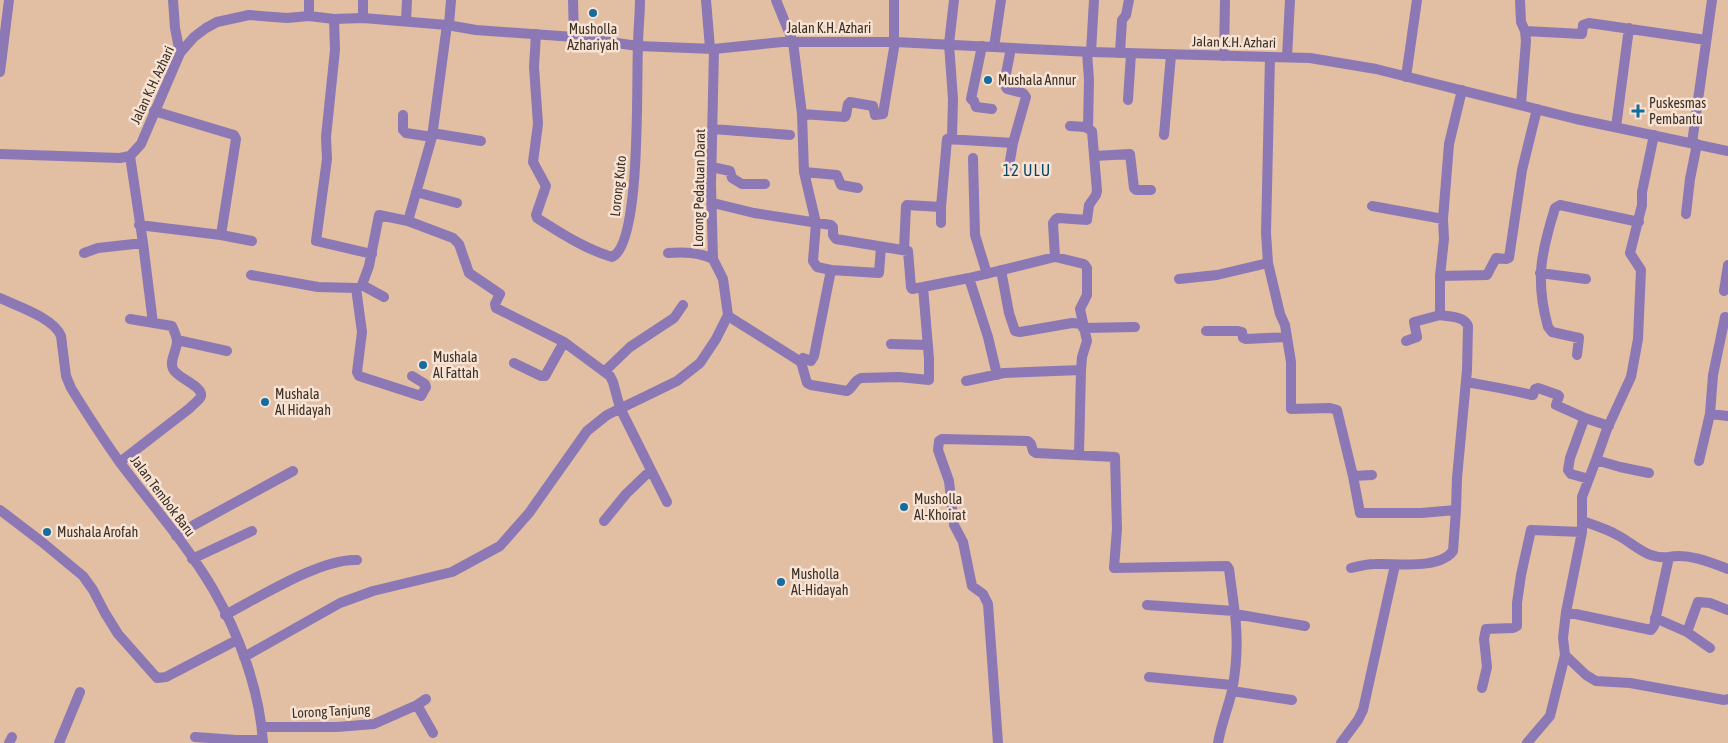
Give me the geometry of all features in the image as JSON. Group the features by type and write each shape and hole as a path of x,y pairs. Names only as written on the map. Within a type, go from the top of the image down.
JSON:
{"street":[{"path":"0,72 3,22 9,0"},
{"path":"172,0 180,53"},
{"path":"309,0 309,16"},
{"path":"363,0 363,18"},
{"path":"406,22 407,0"},
{"path":"408,221 432,136 451,0"},
{"path":"574,0 574,38"},
{"path":"638,46 640,0"},
{"name":"Lorong Pedatuan Darat","path":"706,0 712,48 712,259 723,278 728,316"},
{"path":"776,0 793,42 802,114 804,172 816,223 813,261 817,267 831,270 879,273 881,247"},
{"path":"802,114 845,117 850,102 873,106 875,115 883,114 894,42 894,0"},
{"path":"952,138 953,99 949,44 954,0"},
{"path":"994,47 1002,0"},
{"path":"1088,128 1089,52 1094,0"},
{"path":"1120,53 1122,20 1126,15 1129,0"},
{"path":"1224,56 1225,0"},
{"path":"1287,57 1290,0"},
{"path":"1406,76 1417,0"},
{"path":"1520,0 1521,22 1525,31 1526,41 1521,104"},
{"path":"1686,214 1712,0"},
{"name":"Jalan K.H. Azhari","path":"130,156 141,144 180,53 194,38 217,22 249,15 287,18 309,16 334,19 363,18 448,25 476,30 536,34 638,46 712,48 782,42 894,42 1131,54 1310,58 1376,69 1521,104 1576,120 1728,151"},
{"path":"334,19 335,50 326,137 327,159 316,241 372,254"},
{"path":"1525,31 1582,34 1583,24 1585,23 1706,40"},
{"path":"1616,128 1628,28"},
{"name":"Lorong Kuto","path":"536,34 534,66 538,124 534,162 546,186 536,215 537,218 588,248 612,256 617,253 624,238 630,216 636,161 638,46"},
{"path":"982,46 971,99 976,107 992,110"},
{"path":"1009,166 1026,97 1023,93 1007,89 1004,84 1011,48"},
{"path":"1128,100 1131,54"},
{"path":"1164,135 1171,55"},
{"path":"1270,57 1266,233 1268,263 1287,337 1291,362 1291,409 1330,408 1337,410 1360,513 1421,513 1456,510"},
{"path":"1440,315 1440,276 1444,239 1443,219 1449,144 1462,90"},
{"path":"1440,276 1487,275 1496,258 1509,258 1522,170 1537,109"},
{"path":"154,111 230,133 236,138 221,235"},
{"path":"403,115 403,130 406,133 481,141"},
{"path":"1055,258 1054,221 1058,218 1087,220 1089,205 1096,195 1092,131 1088,128 1070,126"},
{"path":"713,129 790,135"},
{"path":"1526,743 1550,716 1566,655 1563,638 1566,612 1582,532 1582,497 1609,426 1631,377 1638,339 1642,270 1630,253 1642,205 1642,192 1654,135"},
{"path":"941,223 947,139 1014,143"},
{"path":"0,154 113,158 130,156 153,323"},
{"path":"1094,156 1130,154 1134,188 1136,190 1151,190"},
{"path":"973,158 975,235 987,274"},
{"path":"712,166 730,171 732,178 742,184 765,184"},
{"path":"804,172 837,175 841,185 858,188"},
{"path":"416,192 457,203"},
{"path":"713,203 754,213 831,225 836,239 908,251 910,287 912,289 1055,258 1086,266 1087,295 1080,309 1088,341 1082,357 1079,454"},
{"path":"1577,355 1579,338 1552,332 1548,327 1540,286 1543,247 1556,206 1560,205 1638,222"},
{"path":"904,250 906,206 941,207"},
{"path":"1372,206 1443,219"},
{"path":"412,376 425,384 426,387 421,396 364,378 358,374 362,332 359,286 367,272 379,216 408,221 457,241 469,272 500,294 495,304 496,308 564,342 605,371 614,382 622,407 667,502"},
{"path":"139,225 221,235 252,241"},
{"path":"84,253 98,248 143,243"},
{"path":"668,253 693,252 712,259"},
{"path":"1179,279 1217,275 1268,263"},
{"path":"1724,291 1728,265"},
{"path":"801,362 803,358 811,360 814,356 831,270"},
{"path":"1001,270 1009,313 1015,331 1020,332 1072,323 1083,326 1135,327"},
{"path":"1540,273 1586,279"},
{"path":"251,275 318,287 359,286 384,297"},
{"path":"969,278 988,336 997,375"},
{"path":"244,657 340,603 373,591 452,572 500,546 528,513 586,431 606,415 677,381 700,363 728,316 801,362 807,383 847,392 852,388 857,379 861,378 899,377 929,380 923,287"},
{"name":"Jalan Tembok Baru","path":"0,298 54,324 59,330 66,376 71,388 180,534 192,559 213,590 225,614 254,684 263,741"},
{"path":"605,371 630,347 674,318 683,305"},
{"path":"1351,568 1374,564 1431,563 1450,555 1453,551 1457,478 1466,382 1468,326 1466,321 1462,319 1440,315 1414,322 1417,337 1406,341"},
{"path":"1699,461 1710,414 1713,375 1725,317"},
{"path":"123,460 190,408 202,394 199,389 172,368 172,359 178,340 172,326 130,319"},
{"path":"1206,331 1238,331 1242,332 1246,339 1287,337"},
{"path":"178,340 226,351"},
{"path":"514,363 541,376 545,376 564,342"},
{"path":"890,344 928,345"},
{"path":"966,381 1004,373 1081,370"},
{"path":"1466,382 1504,388 1531,395 1538,388 1558,395 1556,405 1609,426"},
{"path":"1710,414 1728,416"},
{"path":"1585,418 1570,458 1568,470 1571,474 1588,479"},
{"path":"998,743 988,604 983,594 972,586 963,542 954,525 949,481 938,450 938,441 942,439 1028,440 1033,452 1036,453 1115,457 1117,529 1114,568 1227,566 1229,569 1238,642 1232,688 1218,743"},
{"path":"1596,460 1649,473"},
{"path":"604,521 626,494 651,470"},
{"path":"180,534 294,471"},
{"path":"1353,476 1372,475"},
{"path":"0,510 83,576 94,590 118,634 158,678 166,677 237,640"},
{"path":"1582,521 1620,536 1640,552 1663,558 1676,555 1688,557 1728,569"},
{"path":"1482,688 1487,667 1484,639 1486,629 1513,628 1517,626 1517,603 1521,575 1531,530 1582,532"},
{"path":"192,559 252,531"},
{"path":"1566,612 1650,630 1654,626 1669,557"},
{"path":"225,614 299,576 327,564 357,560"},
{"path":"1341,743 1363,710 1395,565"},
{"path":"1687,632 1698,602 1710,603 1728,610"},
{"path":"1147,606 1234,612 1305,626"},
{"path":"1655,618 1687,632 1710,648"},
{"path":"1566,655 1586,675 1596,681 1630,683 1724,700 1728,699"},
{"path":"1149,677 1232,688 1292,700"},
{"path":"59,743 80,692"},
{"name":"Lorong Tanjung","path":"262,727 337,727 374,724 422,702 433,733"},
{"path":"195,737 263,741"}],"place":[{"name":"Musholla Azhariyah","path":"593,13"},
{"name":"Mushala Annur","path":"988,80"},
{"name":"Puskesmas Pembantu","path":"1638,111"},
{"name":"Mushala Al Fattah","path":"423,365"},
{"name":"Mushala Al Hidayah","path":"265,402"},
{"name":"Musholla Al-Khoirat","path":"904,507"},
{"name":"Mushala Arofah","path":"47,532"},
{"name":"Musholla Al-Hidayah","path":"781,582"}],"district":[{"name":"12 ULU","path":"1027,170"}]}
